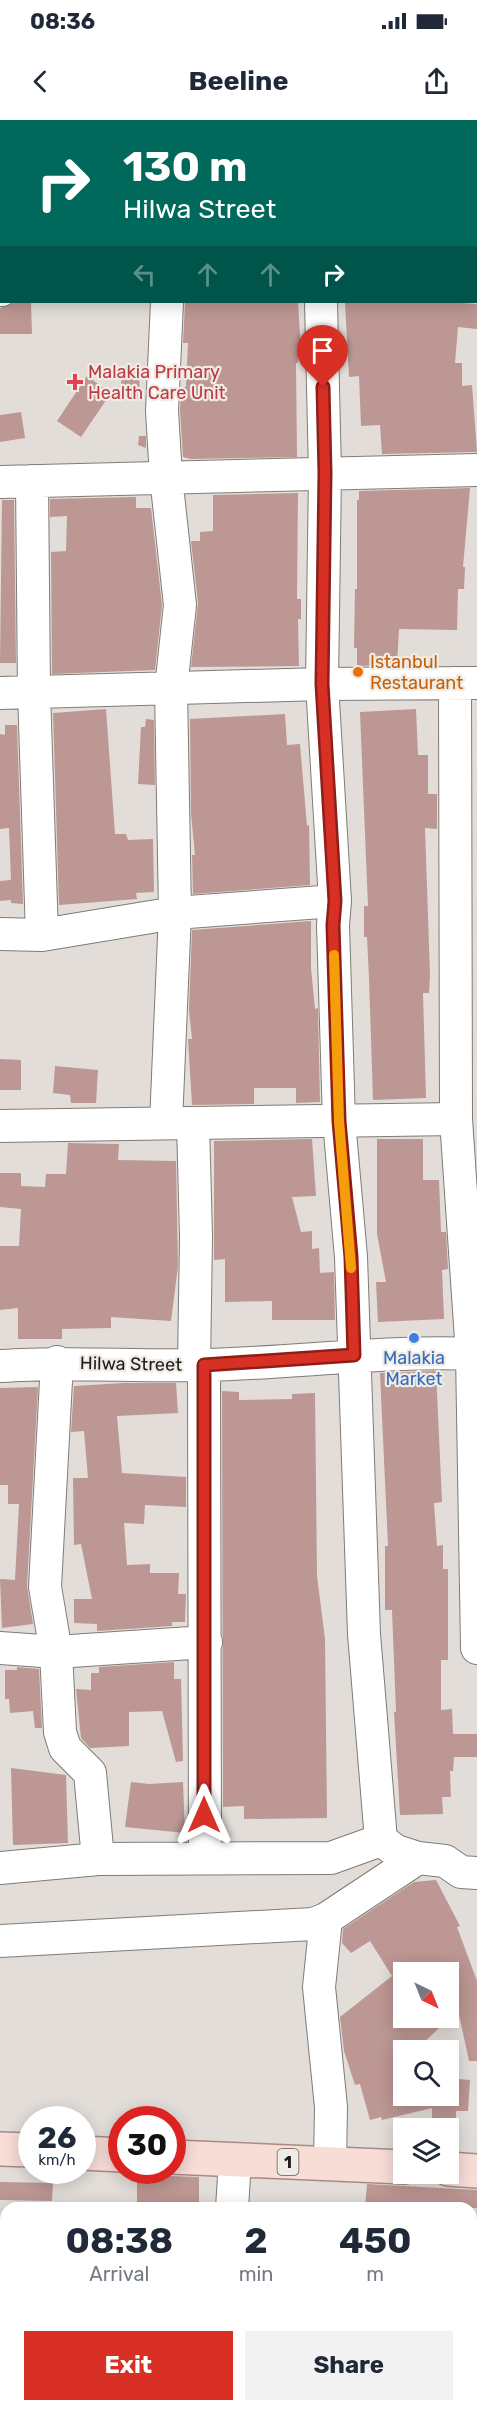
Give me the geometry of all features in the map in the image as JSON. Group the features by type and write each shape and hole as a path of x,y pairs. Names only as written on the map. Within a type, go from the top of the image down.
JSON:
{"main road":[{"path":"0,2149 18,2150"},
{"name":"1","path":"186,2158 393,2166"},
{"path":"459,2170 477,2171"}],"street":[{"path":"167,303 162,411 166,477 180,605 171,688 175,914 180,1123 196,1226 206,1642 205,1857"},
{"path":"321,303 325,473 322,684 335,901 333,925 339,1121 351,1257 364,1634 381,1840 396,1851 418,1858 445,1861 461,1872 477,1873"},
{"path":"0,482 477,470"},
{"path":"32,481 34,692 42,935"},
{"path":"0,693 322,684 466,683 456,1119 475,1354 477,1648"},
{"path":"0,934 42,935 175,914 335,901"},
{"path":"0,1126 456,1119"},
{"name":"Hilwa Street","path":"0,1366 57,1362 199,1365 354,1355 475,1354"},
{"path":"57,1362 45,1587 56,1652 60,1732 65,1748 90,1773 99,1859"},
{"path":"0,1648 56,1652 206,1642"},
{"path":"0,1868 99,1859 331,1858 381,1840"},
{"path":"0,1941 313,1924 326,1919 418,1858"},
{"path":"326,1919 319,1987 331,2107 330,2163"},
{"path":"232,2202 235,2161"}],"building":[{"path":"14,303 31,303 32,334 0,334 0,308"},
{"path":"185,303 298,303 301,350 298,350 298,363 296,363 297,457 191,459 183,457 181,387 186,387 188,343 183,343"},
{"path":"345,303 477,304 477,329 458,327 455,363 462,363 462,386 472,385 477,452 382,454 380,425 361,426 359,376 349,377"},
{"path":"121,371 139,371 140,399 122,400"},
{"path":"87,376 111,393 81,437 57,421"},
{"path":"21,412 25,438 0,442 0,415"},
{"path":"139,436 146,436 146,448 138,445"},
{"path":"470,488 463,567 465,567 464,589 458,589 457,630 399,629 397,665 357,666 357,648 354,648 359,491"},
{"path":"298,493 297,599 301,599 301,619 298,619 299,666 191,667 198,603 191,541 200,541 200,532 213,531 213,495"},
{"path":"136,497 136,508 151,508 162,605 155,670 52,674 51,552 66,551 67,516 50,517 50,499"},
{"path":"2,500 14,500 16,663 0,663"},
{"path":"106,709 115,834 126,834 128,840 153,839 154,892 136,893 137,899 59,905 53,713"},
{"path":"416,709 418,755 428,755 428,794 437,794 437,829 425,828 430,975 429,993 423,993 426,1098 373,1100 367,937 364,937 364,906 368,906 360,712"},
{"path":"285,714 287,745 300,744 307,826 309,825 310,885 193,894 192,855 195,855 191,814 190,719"},
{"path":"146,719 154,720 155,785 138,784 141,727 145,727"},
{"path":"5,725 17,725 23,904 11,903 11,900 0,901 0,881 11,880 9,828 0,829 0,734 5,735"},
{"path":"311,921 311,968 315,1009 318,1008 320,1102 296,1103 296,1088 254,1088 254,1104 192,1105 188,1039 192,1039 189,1010 192,930"},
{"path":"0,1059 21,1060 21,1090 0,1090"},
{"path":"55,1066 98,1070 96,1103 71,1103 70,1095 53,1093"},
{"path":"312,1139 316,1196 292,1197 301,1232 312,1231 312,1249 319,1248 320,1273 334,1272 335,1320 272,1320 272,1301 225,1302 225,1259 214,1260 214,1141"},
{"path":"377,1139 423,1139 423,1180 439,1180 441,1232 446,1232 448,1269 442,1270 444,1319 378,1322 376,1282 386,1282 377,1234"},
{"path":"68,1143 119,1144 118,1160 176,1161 178,1266 171,1321 111,1317 111,1328 62,1329 62,1339 18,1339 18,1308 0,1310 0,1246 19,1246 21,1209 0,1207 0,1173 21,1173 21,1186 45,1187 46,1174 66,1174"},
{"path":"436,1371 442,1502 434,1503 437,1546 443,1545 443,1569 448,1569 448,1660 441,1660 441,1710 452,1709 453,1734 477,1734 477,1757 454,1757 453,1771 450,1771 451,1797 442,1797 443,1814 400,1815 394,1712 396,1712 392,1610 385,1610 385,1546 388,1546 380,1373"},
{"path":"176,1383 178,1413 117,1416 122,1473 186,1477 186,1507 145,1505 144,1524 124,1523 127,1565 150,1564 150,1573 179,1573 178,1594 186,1594 185,1622 172,1622 172,1626 97,1631 97,1624 74,1623 74,1599 92,1599 81,1544 74,1545 73,1478 88,1478 84,1431 71,1432 74,1386"},
{"path":"38,1387 27,1586 33,1624 2,1628 0,1579 15,1580 19,1504 8,1504 8,1485 0,1485 0,1388"},
{"path":"222,1391 239,1392 239,1400 292,1399 292,1394 315,1393 317,1576 325,1639 327,1818 244,1819 244,1806 223,1807"},
{"path":"174,1662 174,1679 181,1679 183,1761 176,1762 162,1711 129,1712 129,1746 90,1748 81,1738 76,1689 91,1690 91,1673 99,1673 99,1667"},
{"path":"17,1667 39,1669 42,1728 35,1728 33,1711 10,1713 9,1699 5,1699 5,1670 17,1670"},
{"path":"11,1768 66,1775 68,1843 13,1845"},
{"path":"131,1782 149,1784 183,1782 185,1833 125,1827"},
{"path":"436,1880 460,1926 457,1927 477,1981 477,2061 469,2061 459,2015 459,1962 393,1962 393,2028 439,2028 426,2040 393,2040 393,2106 459,2106 459,2079 470,2080 468,2111 456,2111 456,2118 432,2118 432,2108 382,2120 381,2117 370,2120 360,2084 355,2085 344,2051 340,2017 392,1976 370,1941 351,1953 342,1943 343,1929 414,1882"},
{"path":"186,2177 199,2177 199,2202 137,2202 137,2184 186,2184"},
{"path":"0,2182 53,2184 52,2201 0,2200"},
{"path":"367,2184 477,2190 477,2202 366,2202"}],"slow traffic":[{"path":"334,955 339,1121 351,1268"}],"place":[{"name":"Malakia Primary Health Care Unit","path":"75,382"},
{"name":"Istanbul Restaurant","path":"358,672"},
{"name":"Malakia Market","path":"414,1338"}],"route":[{"path":"204,1815 206,1642 204,1365 354,1355 351,1257 339,1121 333,925 335,901 322,684 325,473 323,387"}]}
